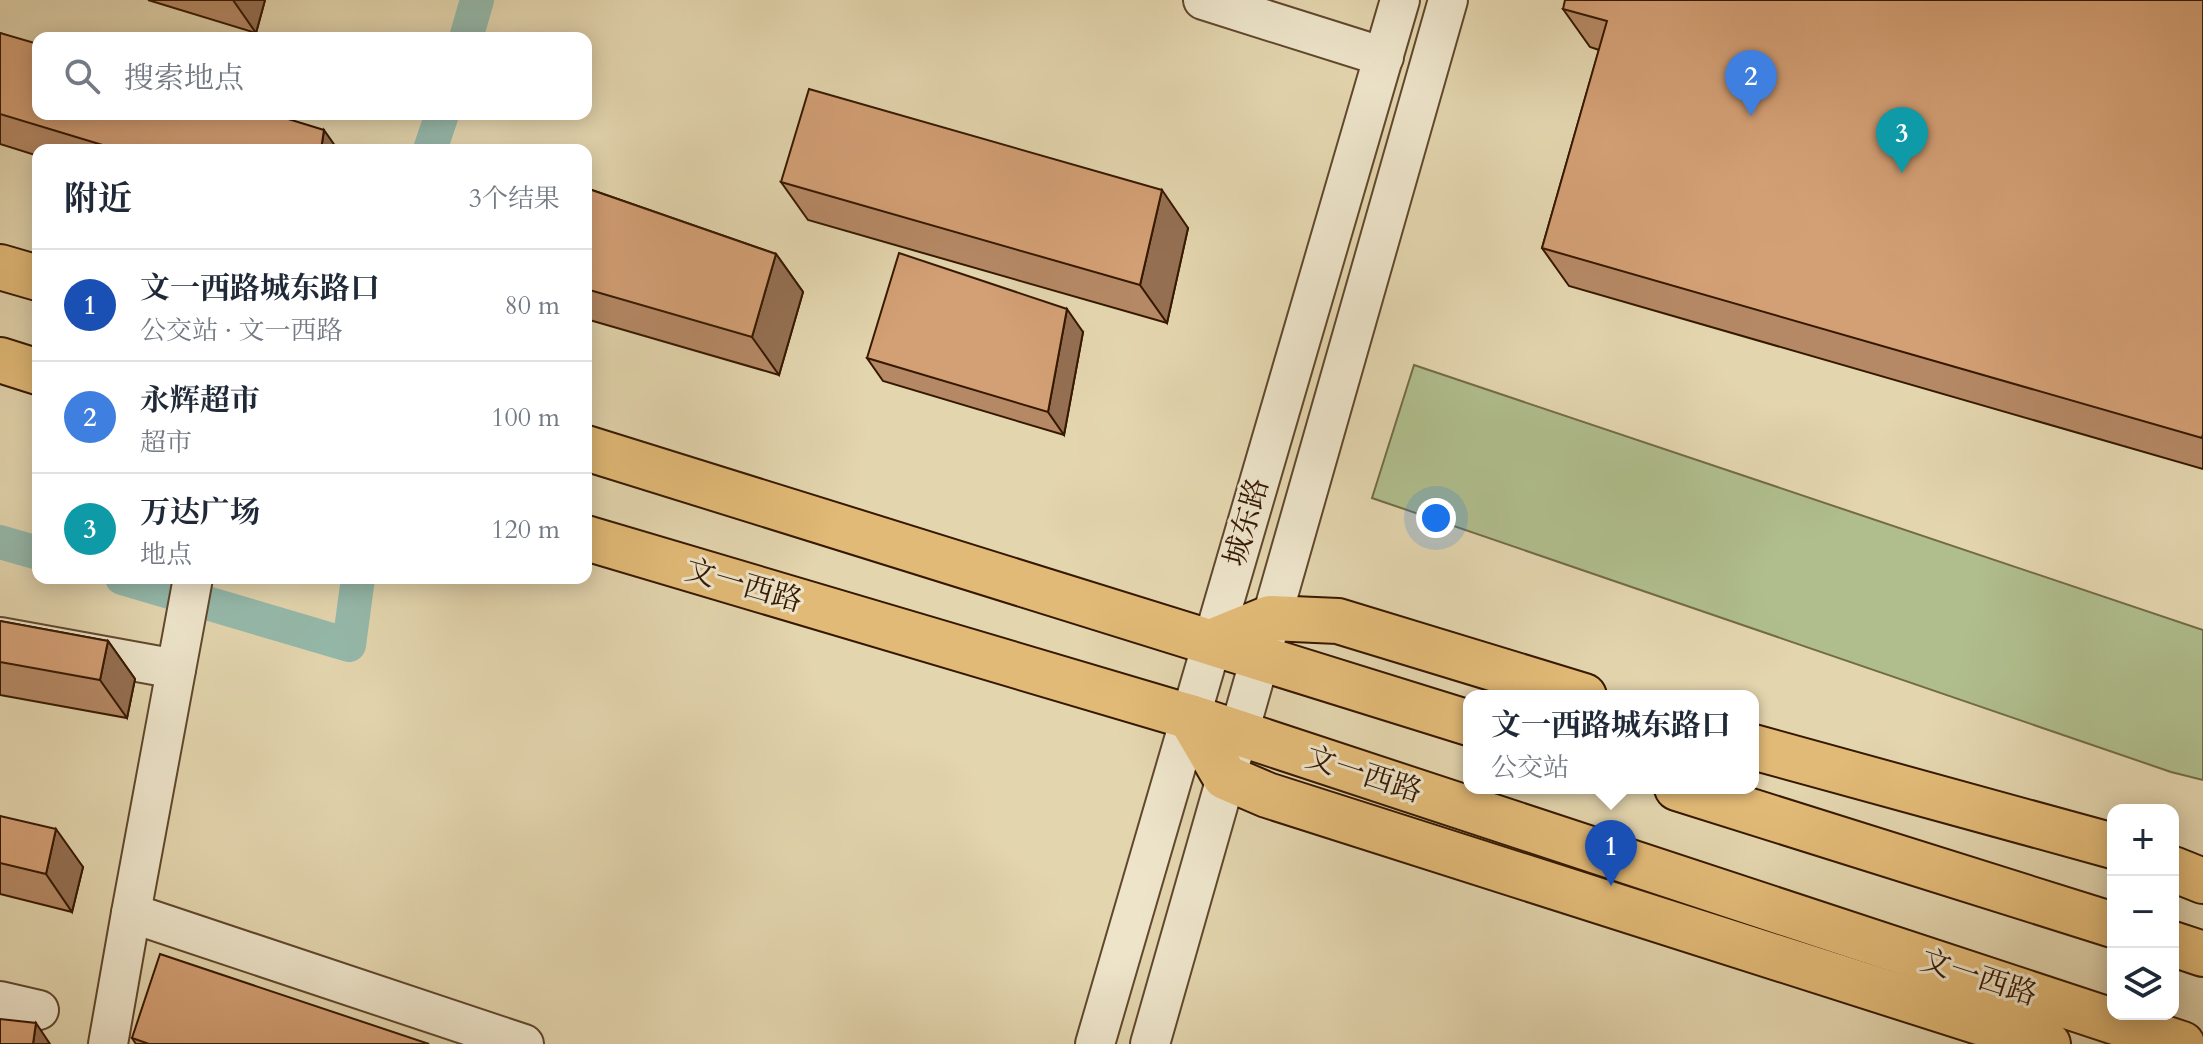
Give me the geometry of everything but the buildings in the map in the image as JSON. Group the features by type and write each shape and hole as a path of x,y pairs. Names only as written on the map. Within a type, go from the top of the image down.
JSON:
{"main road":[{"path":"0,267 32,276"},
{"path":"0,360 32,370"},
{"path":"592,450 1211,642 1264,638 1338,621 1564,690"},
{"name":"文一西路","path":"592,540 1190,717 2182,1044"},
{"path":"1264,638 1463,721"},
{"path":"1190,717 1225,777 1297,805 2048,1044"},
{"path":"1759,749 2107,844"},
{"path":"1696,794 2107,923"},
{"path":"2179,860 2203,865"},
{"path":"2179,871 2203,881"},
{"path":"2179,946 2203,954"}],"street":[{"path":"1203,0 1295,14 1384,57"},
{"name":"城东路","path":"1095,1044 1400,0"},
{"name":"城东路","path":"1150,1044 1448,0"},
{"path":"108,1044 192,584"},
{"path":"0,637 176,669"},
{"path":"131,913 524,1044"},
{"path":"0,1001 39,1010"}],"green space":[{"path":"1414,365 2203,630 2203,780 2171,772 1372,498"}],"waterway":[{"path":"468,32 477,0"},
{"path":"432,144 440,120"},
{"path":"0,542 32,551"},
{"path":"142,584 349,645 357,584"}],"place":[{"name":"永辉超市","path":"1751,116"},
{"name":"万达广场","path":"1902,173"},
{"name":"文一西路城东路口","path":"1611,886"}]}
